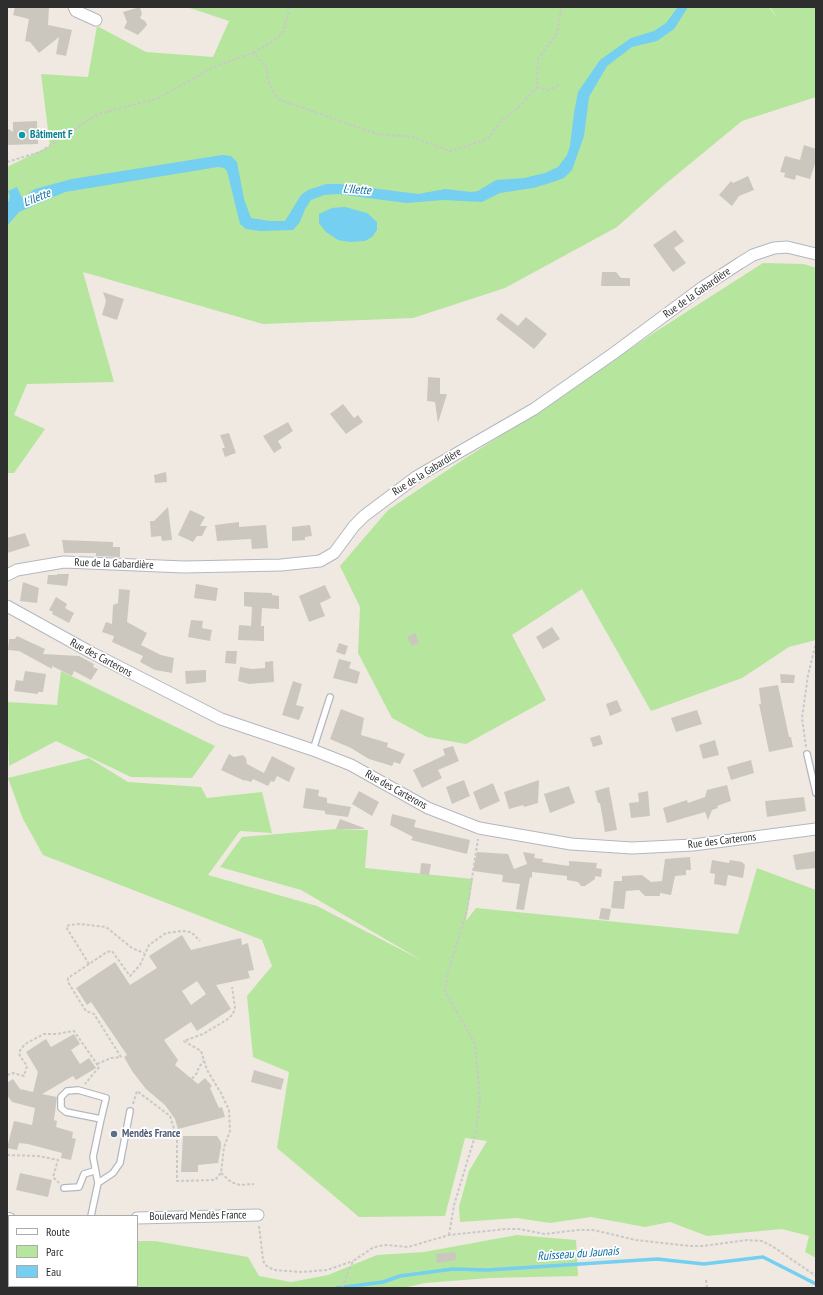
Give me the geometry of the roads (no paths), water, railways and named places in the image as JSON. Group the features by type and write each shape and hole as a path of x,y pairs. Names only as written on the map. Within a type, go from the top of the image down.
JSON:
{"street":[{"path":"74,7 76,11 96,20"},
{"name":"Rue de la Gabardière","path":"7,575 16,570 64,562 184,567 281,565 320,561 334,553 354,526 364,516 416,477 534,409 614,353 703,287 740,263 753,255 774,248 787,247 816,254"},
{"name":"Rue des Carterons","path":"7,606 92,653 221,719 313,750 352,765 428,808 479,828 571,844 632,848 693,845 816,829"},
{"name":"Boulevard Mendès France","path":"138,1218 258,1215"}],"lane":[{"path":"313,750 330,697"},
{"path":"807,754 816,793"},
{"path":"91,1215 98,1183 94,1171 93,1157 106,1098 80,1091 62,1094 61,1108 66,1112 101,1119"},
{"path":"98,1183 113,1173 120,1163 130,1111"},
{"path":"64,1188 79,1187 84,1174 94,1171"}],"water":[{"name":"L'Ilette","path":"678,7 688,7 674,29 657,41 632,47 607,66 589,97 584,136 572,170 564,178 550,183 533,188 500,193 482,202 443,200 406,203 338,194 324,195 311,200 305,209 300,222 293,230 260,231 246,229 240,224 227,171 224,168 218,167 65,192 19,212 7,226 7,204 10,197 8,191 17,187 22,198 35,189 72,179 222,155 231,156 237,162 244,199 251,218 270,221 285,221 301,195 308,190 326,184 340,184 418,194 445,189 471,192 478,191 496,180 524,178 545,173 558,167 567,155 570,146 578,92 600,60 631,38 654,31 666,23"},
{"path":"345,207 367,213 377,222 377,230 372,237 365,241 350,242 338,240 326,232 319,223 319,214 332,208"}],"waterway":[{"name":"Ruisseau du Jaunais","path":"337,1288 383,1282 400,1276 453,1269 488,1270 657,1259 704,1264 763,1257 816,1284"}],"place":[{"name":"Bâtiment F","path":"22,135"},
{"name":"Mendès France","path":"114,1134"}]}
